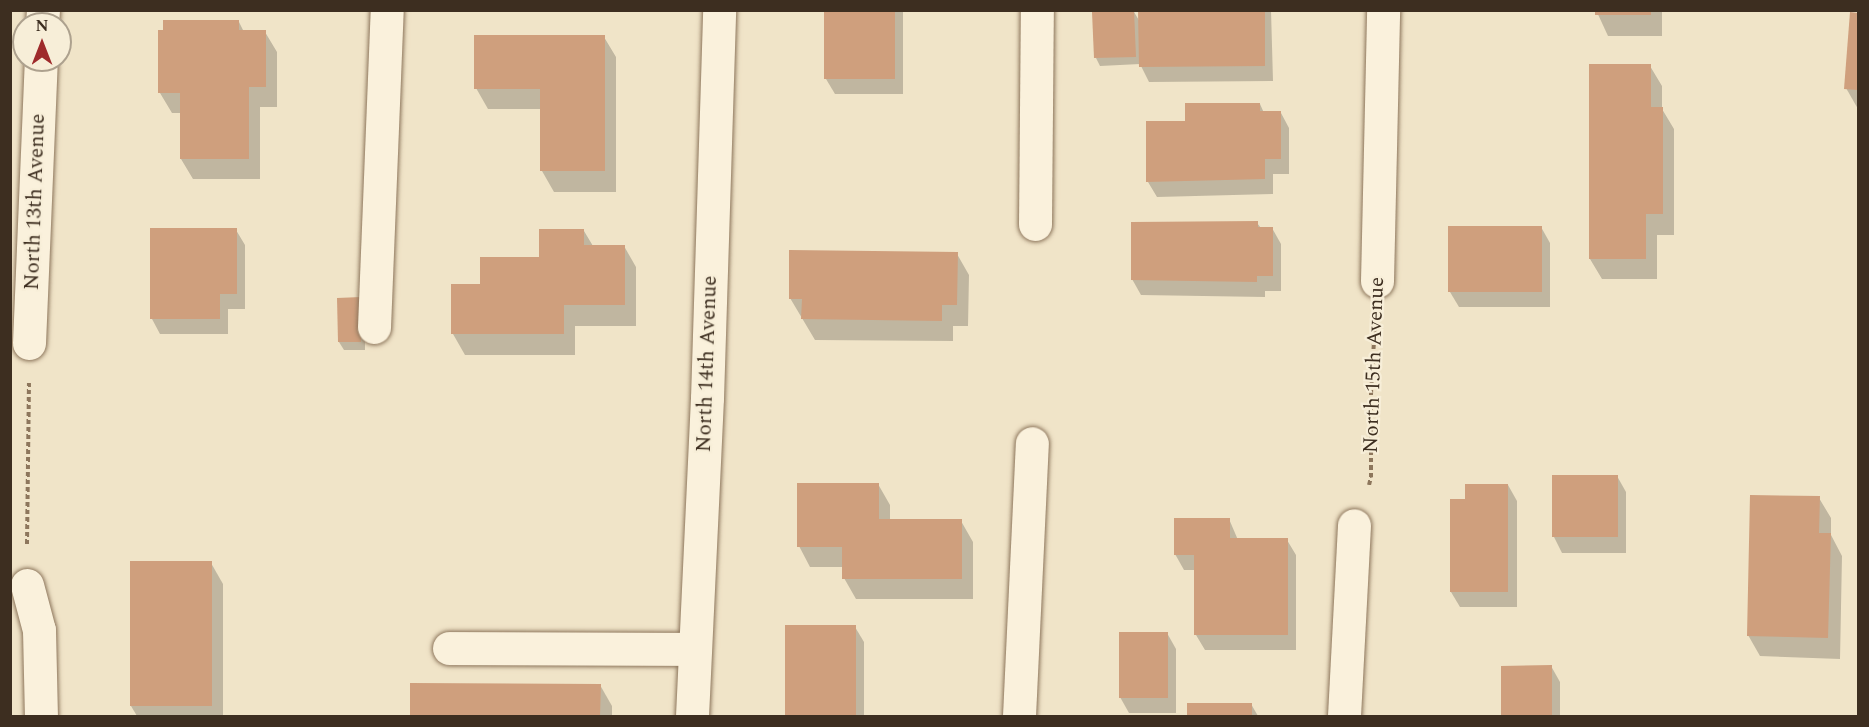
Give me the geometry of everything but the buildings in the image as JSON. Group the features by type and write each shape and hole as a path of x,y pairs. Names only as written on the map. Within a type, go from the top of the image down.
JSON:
{"street":[{"path":"374,327 387,10"},
{"name":"North 14th Avenue","path":"692,717 707,386 718,10"},
{"path":"1035,224 1037,10"},
{"name":"North 15th Avenue","path":"1377,280 1383,10"},
{"name":"North 13th Avenue","path":"29,343 24,141 38,72"},
{"path":"1019,717 1032,443"},
{"path":"1344,717 1354,525"},
{"path":"27,585 39,630 41,717"},
{"path":"449,648 695,649"}],"path":[{"name":"North 15th Avenue","path":"1354,525 1371,477 1371,394 1377,280"},
{"path":"27,585 29,343"}]}
